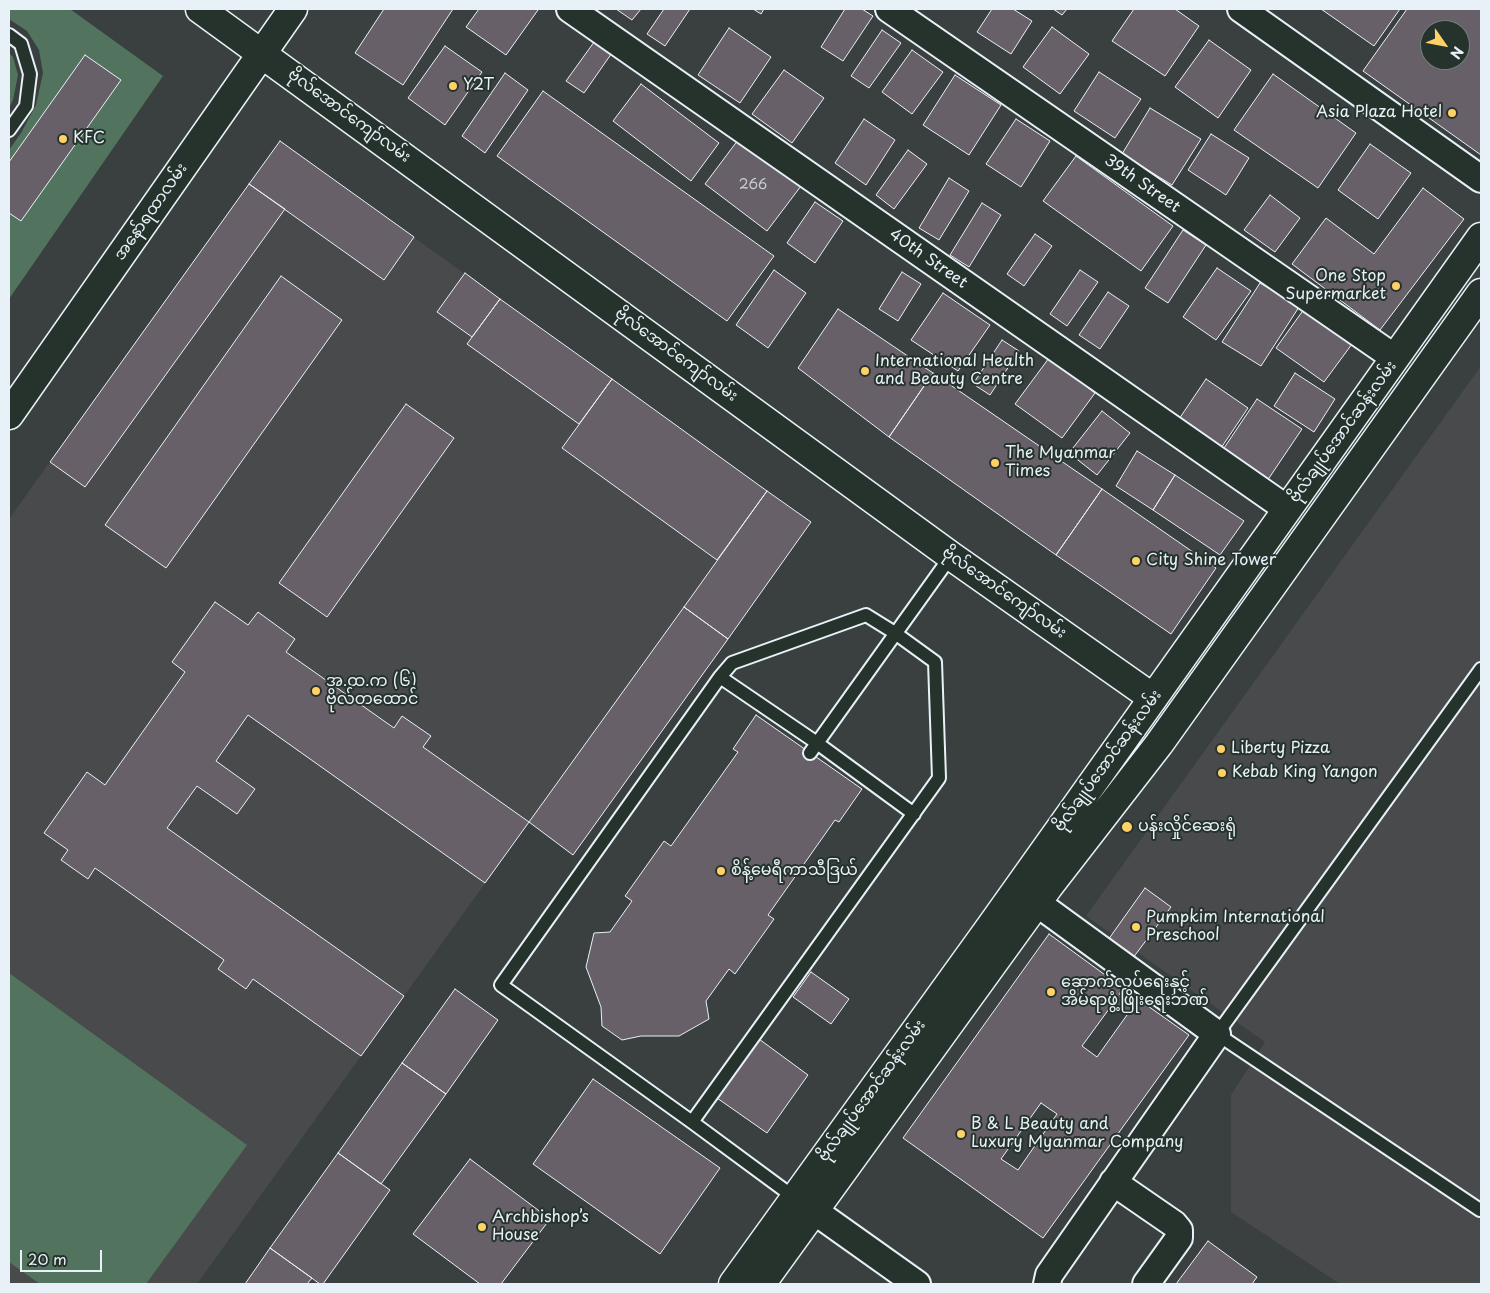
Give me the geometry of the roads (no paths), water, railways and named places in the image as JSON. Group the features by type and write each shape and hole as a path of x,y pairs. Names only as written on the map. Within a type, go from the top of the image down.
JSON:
{"main road":[{"name":"ဗိုလ်အောင်ကျော်လမ်း","path":"200,9 951,556 1153,698"},
{"name":"အနော်ရထာလမ်း","path":"9,415 293,9"},
{"name":"ဗိုလ်ချုပ်အောင်ဆန်းလမ်း","path":"1039,886 1134,725 1481,237"},
{"name":"ဗိုလ်ချုပ်အောင်ဆန်းလမ်း","path":"733,1284 805,1204 1039,886 1159,744 1481,292"},
{"path":"1134,725 1159,744"},
{"name":"ဗိုလ်ချုပ်အောင်ဆန်းလမ်း","path":"761,1284 805,1204"}],"street":[{"name":"40th Street","path":"570,9 1287,509"},
{"name":"39th Street","path":"889,9 1395,358"},
{"path":"1242,9 1481,179"},
{"path":"1039,886 1217,1034 1049,1275 1047,1284"},
{"path":"1113,1182 1174,1224 1179,1230 1179,1238 1146,1284"},
{"path":"805,1204 917,1284"}],"lane":[{"path":"9,35 21,44 30,74 26,106 9,130"},
{"path":"813,748 951,556"},
{"path":"692,1122 939,778 935,662 896,633 866,615 732,664 720,677 501,985 805,1204"},
{"path":"1480,1210 1217,1034 1481,669"},
{"path":"720,677 813,748 914,814"}],"place":[{"name":"Y2T","path":"453,86"},
{"name":"Asia Plaza Hotel","path":"1452,113"},
{"name":"KFC","path":"63,139"},
{"name":"One Stop Supermarket","path":"1396,286"},
{"name":"International Health and Beauty Centre","path":"865,371"},
{"name":"The Myanmar Times","path":"995,463"},
{"name":"City Shine Tower","path":"1136,561"},
{"name":"အ.ထ.က (၆) ဗိုလ်တထောင်","path":"316,691"},
{"name":"Liberty Pizza","path":"1221,749"},
{"name":"Kebab King Yangon","path":"1222,773"},
{"name":"ပန်းလှိုင်ဆေးရုံ","path":"1127,827"},
{"name":"စိန့်မေရီကာသီဒြယ်","path":"721,871"},
{"name":"Pumpkim International Preschool","path":"1136,927"},
{"name":"ဆောက်လုပ်ရေးနှင့် အိမ်ရာဖွံ့ဖြိုးရေးဘဏ်","path":"1051,992"},
{"name":"B & L Beauty and Luxury Myanmar Company","path":"961,1134"},
{"name":"Archbishop’s House","path":"482,1227"}]}
